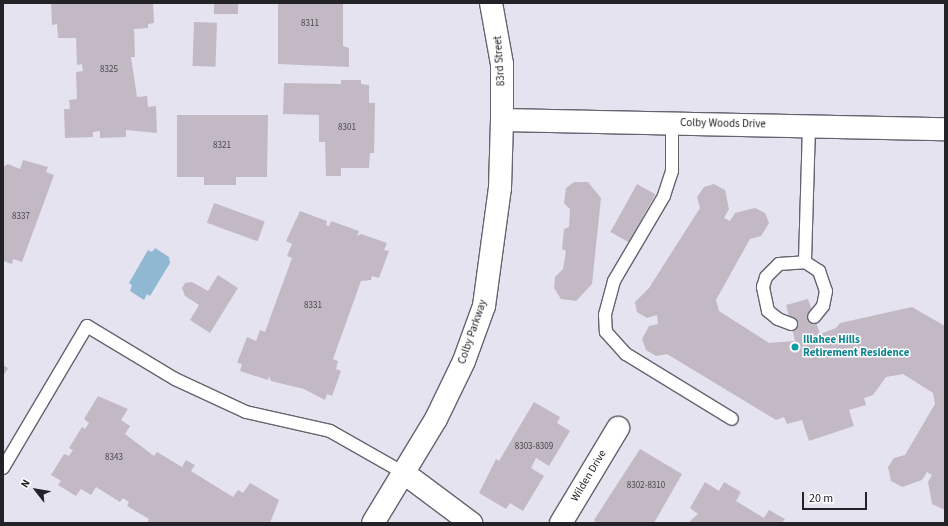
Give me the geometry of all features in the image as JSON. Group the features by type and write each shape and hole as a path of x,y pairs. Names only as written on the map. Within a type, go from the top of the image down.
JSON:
{"street":[{"name":"83rd Street","path":"491,3 502,64 502,120"},
{"name":"Colby Woods Drive","path":"502,120 945,128"},
{"name":"Colby Parkway","path":"374,523 404,473 461,367 484,306 500,188 502,120"},
{"name":"Wilden Drive","path":"561,523 618,428"},
{"path":"404,473 472,523"}],"lane":[{"path":"672,123 672,171 664,196 614,281 605,314 606,332 626,354 732,419"},
{"path":"805,262 809,126"},
{"path":"791,324 778,320 768,311 763,287 766,277 779,264 805,262 819,272 826,286 823,306 814,317"},
{"path":"3,468 87,326 175,379 246,412 330,431 404,473"}],"water":[{"path":"155,248 169,257 170,263 150,296 147,294 144,300 130,291 132,285 129,283 148,250 152,252"}],"building":[{"path":"51,3 153,3 154,23 148,24 148,28 134,29 135,57 131,57 137,97 147,96 148,107 156,106 157,133 126,130 126,137 100,138 100,131 93,132 93,137 65,138 64,109 70,109 69,100 77,99 76,72 83,71 82,64 77,65 76,38 58,38 57,24 52,25"},
{"path":"214,3 238,3 238,14 214,14"},
{"path":"278,3 343,3 343,46 349,48 349,67 278,64"},
{"path":"194,22 217,23 215,67 192,66"},
{"path":"341,80 361,80 361,84 369,85 369,103 375,103 374,153 370,153 369,168 341,168 341,176 326,176 325,142 319,142 319,115 283,114 284,83 341,84"},
{"path":"177,115 268,115 267,177 236,177 236,185 204,185 204,177 177,177"},
{"path":"23,160 48,167 46,172 54,175 22,262 13,259 12,264 3,261 3,167 8,164 20,169"},
{"path":"574,182 588,182 601,198 592,284 576,301 561,299 554,288 555,277 563,269 566,251 562,249 564,229 569,227 570,209 564,203 566,188"},
{"path":"637,184 655,194 629,242 610,232"},
{"name":"Illahee Hills Retirement Residence","path":"714,184 725,190 729,209 724,218 730,221 735,213 755,208 765,213 769,223 761,236 750,239 716,300 719,311 769,343 795,341 786,305 808,299 820,334 836,328 840,323 912,307 945,326 945,510 932,504 928,482 932,475 927,472 922,480 902,487 891,481 888,467 894,458 905,455 935,404 933,393 903,374 886,377 873,395 864,398 866,405 849,410 854,426 809,441 802,420 787,424 784,417 776,420 667,354 656,356 646,350 642,339 649,326 658,324 657,315 647,318 637,312 635,302 649,288 700,208 697,197 704,187"},
{"path":"214,203 265,221 258,241 207,223"},
{"path":"300,211 327,221 326,225 329,226 331,221 359,231 357,236 361,234 387,243 384,250 389,251 379,278 372,276 371,280 361,281 333,359 338,361 336,369 341,371 332,396 327,394 325,400 304,389 271,381 269,376 268,380 240,371 242,364 237,363 247,337 256,341 260,330 265,332 292,258 287,256 292,244 286,241"},
{"path":"218,275 238,288 210,333 190,320 199,305 185,296 182,288 185,283 192,282 208,291"},
{"path":"3,365 8,368 3,376"},
{"path":"98,396 128,409 121,420 130,426 125,434 154,456 157,452 182,467 186,460 195,465 191,471 233,497 238,490 243,493 250,483 279,500 270,523 147,523 149,519 127,506 129,502 123,498 120,502 96,487 91,495 81,489 76,496 58,485 61,481 51,475 64,454 69,456 73,450 69,448 82,427 85,429 89,423 84,419"},
{"path":"534,402 560,417 557,423 570,431 549,466 536,458 531,468 544,476 523,511 510,503 506,509 479,493 496,459 499,461"},
{"path":"640,449 682,474 654,523 596,523 594,520"},
{"path":"705,482 719,491 724,482 741,492 736,501 764,518 769,510 785,519 782,523 688,523 698,514 690,508"}],"place":[{"name":"Illahee Hills Retirement Residence","path":"795,347"}]}
